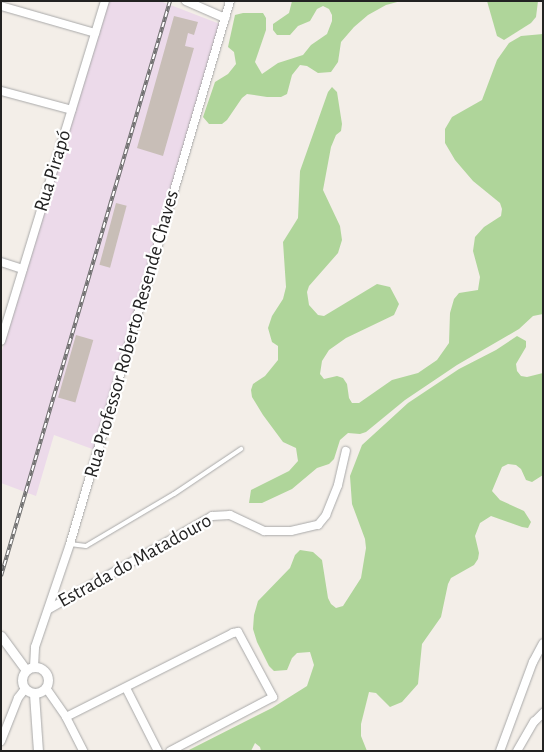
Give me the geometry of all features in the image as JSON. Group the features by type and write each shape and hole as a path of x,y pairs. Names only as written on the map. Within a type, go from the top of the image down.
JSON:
{"street":[{"name":"Rua Pirapó","path":"1,341 105,1"},
{"path":"186,1 225,18"},
{"name":"Rua Professor Roberto Resende Chaves","path":"30,668 70,544 230,1"},
{"path":"1,6 95,33"},
{"path":"1,91 72,110"},
{"path":"1,262 23,269"},
{"name":"Estrada do Matadouro","path":"49,609 212,516 230,515 264,531 291,531 318,525 326,515 338,486 346,452"},
{"path":"66,717 233,633 240,634 272,697 170,751"},
{"path":"1,636 30,668 42,669 48,676 46,688 66,717 83,751"},
{"path":"500,751 530,672 543,644"},
{"path":"30,668 22,681 25,689 34,694"},
{"path":"34,694 46,688"},
{"path":"126,688 158,751"},
{"path":"1,741 18,698 25,689"},
{"path":"34,694 38,751"},
{"path":"517,751 534,722 543,713"}],"lane":[{"path":"70,544 86,546 174,494 241,449"}],"shaded area":[{"path":"108,1 160,1 220,24 95,450 54,435 36,496 1,483 1,354"}],"green space":[{"path":"292,1 401,1 386,5 368,15 354,27 341,42 338,62 331,72 318,73 307,66 300,65 292,75 287,94 281,97 267,97 247,94 222,124 209,124 203,117 215,82 228,74 236,64 234,52 228,47 235,15 263,13 266,18 266,30 255,62 262,74 278,63 303,55 311,45 327,34 332,21 332,15 329,9 323,6 317,9 310,21 298,26 290,35 277,35 273,30 273,24 289,13"},
{"path":"487,1 538,1 536,17 531,23 504,40 497,36"},
{"path":"543,34 543,314 533,316 519,329 457,365 405,400 366,432 360,434 348,433 340,440 334,459 329,464 317,468 292,489 262,503 249,503 251,490 289,471 298,461 296,448 283,442 263,415 252,397 251,390 253,384 265,376 278,360 278,346 272,342 268,328 272,316 283,299 286,287 283,242 298,218 300,171 328,92 332,87 337,92 342,124 341,131 336,135 331,147 323,190 340,226 342,240 338,253 309,286 307,292 309,305 318,315 324,316 377,284 390,287 399,304 394,315 346,338 329,350 322,361 320,374 324,379 337,376 343,378 347,384 349,398 352,403 359,403 392,380 418,373 437,360 449,343 450,313 454,299 459,293 478,290 480,277 473,251 475,237 484,227 501,216 502,209 500,203 473,181 455,160 445,143 445,129 452,117 482,100 497,60 509,43 521,36"},
{"path":"517,336 526,341 526,347 516,364 517,371 521,376 527,377 543,373 543,475 532,482 526,480 521,469 516,465 508,464 502,467 492,491 500,500 524,511 531,522 528,528 491,516 480,523 475,536 479,553 478,559 474,565 451,578 448,584 441,617 422,644 418,684 402,702 390,707 376,693 369,692 361,724 361,736 367,751 261,751 260,747 255,743 251,751 187,751 272,708 307,686 314,665 310,652 297,653 292,658 287,670 274,671 269,666 257,642 253,629 254,615 258,601 290,568 295,555 300,550 313,552 322,560 328,598 336,608 343,606 361,578 366,548 365,539 352,504 350,476 362,445 408,403 459,369 496,350"}],"building":[{"path":"174,16 198,22 194,35 188,33 185,46 194,48 163,156 137,148"},
{"path":"116,203 127,206 110,268 99,265"},
{"path":"76,335 93,340 75,402 58,397"}],"railway":[{"path":"1,576 170,1"}]}
